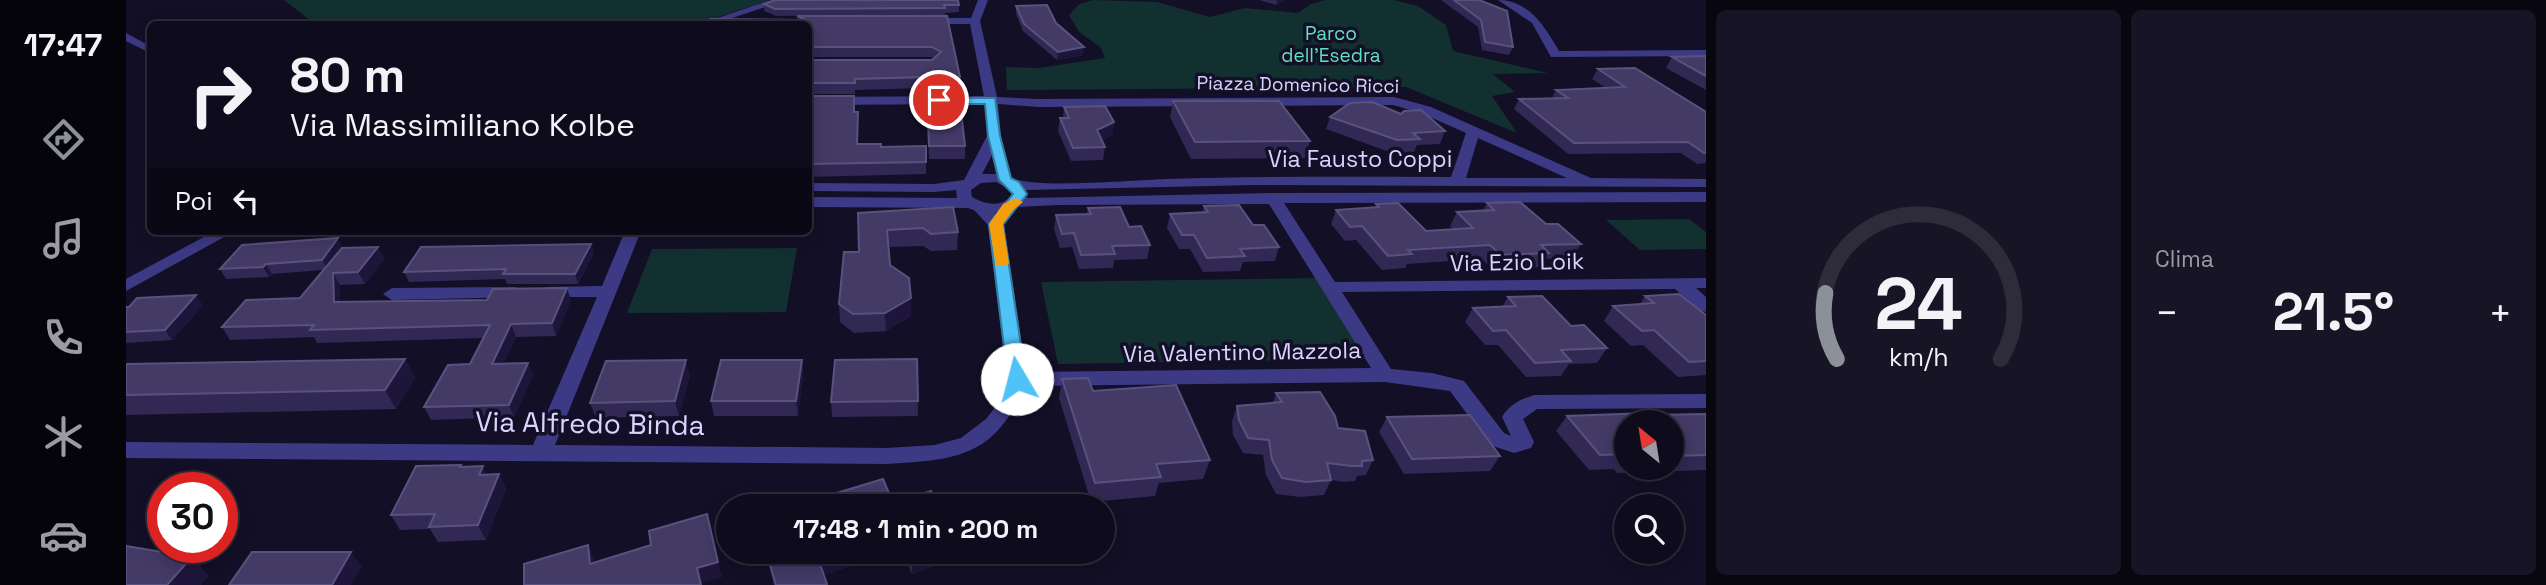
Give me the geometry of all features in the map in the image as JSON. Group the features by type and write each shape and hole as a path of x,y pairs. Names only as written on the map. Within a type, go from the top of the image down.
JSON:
{"street":[{"path":"714,21 782,0"},
{"path":"983,0 975,21 991,100 994,136 1010,183 1020,194 996,224"},
{"path":"1503,0 1536,21 1555,55 1706,53"},
{"path":"919,21 975,21"},
{"path":"126,36 147,48"},
{"name":"Piazza Domenico Ricci","path":"812,101 1394,101 1426,110 1590,183"},
{"path":"1457,182 1473,131"},
{"path":"994,136 962,194 996,224 1017,379"},
{"name":"Via Fausto Coppi","path":"812,187 934,188 987,178 1052,187 1254,181 1706,183"},
{"name":"Via Fausto Coppi","path":"812,202 1012,205 1273,198 1702,200"},
{"name":"Via Valentino Mazzola","path":"1273,198 1385,375"},
{"path":"126,286 220,235"},
{"path":"541,452 631,235"},
{"path":"1679,282 1706,306"},
{"name":"Via Ezio Loik","path":"1329,287 1706,283"},
{"path":"392,294 608,291"},
{"path":"1385,375 1432,380 1457,386 1497,439 1514,445 1523,442 1512,417 1534,402 1706,401"},
{"name":"Via Valentino Mazzola","path":"1017,379 1385,375"},
{"name":"Via Alfredo Binda","path":"126,450 887,456 935,453 968,444 993,425 1005,409 1017,379"}],"green space":[{"path":"284,0 770,0 706,21 311,21"},
{"name":"Parco dell'Esedra","path":"1093,0 1157,2 1210,17 1245,8 1298,13 1311,4 1325,0 1394,0 1418,6 1446,25 1453,51 1548,73 1493,74 1515,92 1492,96 1517,133 1406,87 1007,90 1006,67 1038,68 1105,58 1100,47 1079,32 1069,15 1079,4"},
{"path":"1689,219 1706,232 1706,249 1640,250 1606,220"},
{"path":"797,248 786,312 627,313 652,249"},
{"path":"1316,278 1366,359 1058,364 1041,282"}],"building":[{"path":"776,0 958,0 959,5 944,5 945,8 775,9 764,4"},
{"path":"1454,0 1479,0 1507,11 1513,47 1485,42 1481,20"},
{"path":"1047,5 1056,23 1084,47 1058,52 1024,24 1016,6"},
{"path":"797,16 947,16 960,77 957,77 958,82 926,82 926,77 855,79 855,83 812,83 812,60 932,60 941,52 932,47 812,47 812,21 706,21 806,20"},
{"path":"1706,56 1706,76 1672,57"},
{"path":"1635,68 1706,112 1706,153 1688,142 1574,143 1519,99 1568,98 1556,90 1625,87 1598,69"},
{"path":"959,94 965,146 929,146 927,95"},
{"path":"812,96 854,96 854,112 858,112 857,144 881,144 881,147 926,146 926,162 812,164"},
{"path":"1173,101 1279,101 1310,141 1195,142"},
{"path":"1372,102 1401,114 1404,111 1421,110 1445,131 1413,133 1420,139 1397,140 1330,117 1350,103"},
{"path":"1105,106 1114,122 1097,130 1105,147 1073,148 1060,118 1069,118 1064,107"},
{"path":"1520,202 1546,224 1558,224 1581,244 1541,245 1549,253 1501,255 1490,245 1408,250 1412,254 1388,256 1362,226 1350,227 1336,210 1398,203 1426,231 1473,228 1457,212 1494,210 1487,203"},
{"path":"1239,205 1253,225 1264,225 1279,247 1240,249 1245,256 1207,258 1194,235 1182,235 1170,214 1208,212 1204,206"},
{"path":"953,207 958,232 931,234 923,228 887,230 890,265 909,278 911,298 885,313 853,314 839,304 844,252 859,252 858,213"},
{"path":"1120,207 1129,227 1141,226 1150,245 1112,246 1115,254 1081,255 1074,233 1062,234 1056,215 1091,214 1088,208"},
{"path":"338,238 322,260 220,269 242,245"},
{"path":"591,244 575,274 503,274 506,269 404,272 421,247"},
{"path":"378,247 358,272 333,273 334,302 487,300 493,289 567,288 552,323 511,324 492,364 528,363 509,405 424,407 448,365 470,364 490,325 310,330 314,325 222,327 246,300 300,298 342,248"},
{"path":"1679,294 1706,315 1706,361 1689,362 1654,330 1642,331 1613,306 1654,303 1645,296"},
{"path":"196,295 165,330 126,332 126,307 137,298"},
{"path":"1542,296 1571,326 1584,325 1607,348 1561,350 1571,361 1535,363 1506,330 1493,331 1473,308 1516,306 1508,297"},
{"path":"405,359 385,390 126,395 126,364"},
{"path":"917,359 918,401 831,402 835,360"},
{"path":"686,360 675,401 590,403 606,361"},
{"path":"721,360 802,360 796,401 711,401"},
{"path":"1088,378 1093,391 1176,385 1210,460 1156,464 1161,477 1095,483 1062,379"},
{"path":"1320,392 1335,416 1338,428 1365,431 1373,460 1362,461 1362,466 1327,463 1331,480 1306,482 1282,478 1272,460 1269,440 1248,438 1239,420 1237,406 1282,402 1276,393"},
{"path":"1614,414 1614,454 1600,455 1567,416"},
{"path":"1684,414 1706,414 1706,455 1684,456"},
{"path":"1470,415 1500,456 1412,459 1387,417"},
{"path":"461,465 460,467 483,466 479,475 499,474 478,525 429,527 435,514 391,515 416,466"},
{"path":"883,479 889,494 833,494"},
{"path":"707,514 716,563 697,568 701,585 524,585 524,564 588,545 590,564 651,545 649,531"},
{"path":"126,546 147,550 147,563 187,563 167,585 126,585"},
{"path":"252,552 351,552 332,585 229,585"},
{"path":"770,564 820,564 827,584 824,585 776,585"}],"slow traffic":[{"path":"1001,263 996,224 1008,207 1016,202"}],"route":[{"path":"939,100 991,100 994,136 1005,180 1014,185 1020,194 996,224 1017,379"}]}
